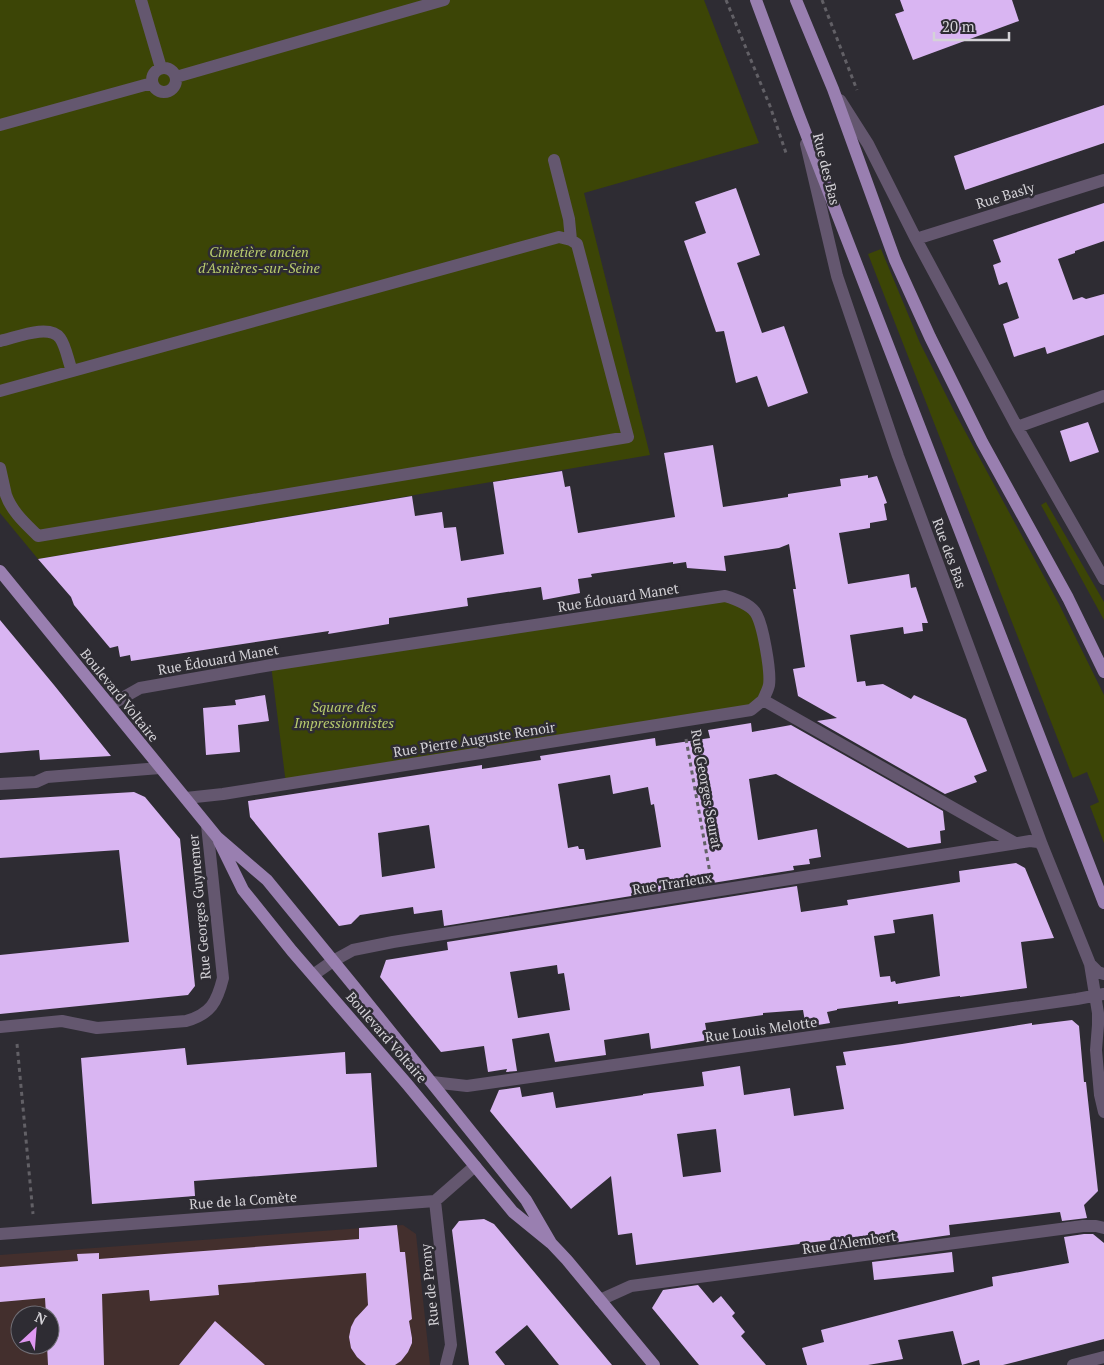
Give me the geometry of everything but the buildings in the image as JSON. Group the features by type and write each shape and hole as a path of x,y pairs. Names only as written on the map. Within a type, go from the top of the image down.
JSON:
{"main road":[{"name":"Rue des Bas","path":"756,0 1104,903"},
{"path":"796,0 833,89 896,260 930,337 982,442 1068,598 1104,672"},
{"name":"Boulevard Voltaire","path":"0,572 217,837 266,880 333,961 526,1200 551,1243"},
{"name":"Boulevard Voltaire","path":"217,837 243,890 513,1212 551,1243 567,1260 654,1365"}],"street":[{"path":"141,0 161,68"},
{"path":"176,77 444,0"},
{"path":"161,68 172,71 176,77 175,85 169,91 160,92 152,83 154,72 161,68"},
{"path":"0,125 152,83"},
{"path":"833,89 868,144 1016,427 1104,579"},
{"name":"Rue des Bas","path":"798,113 837,276 898,456 1042,845 1090,964 1104,1020"},
{"path":"554,160 569,219 571,240"},
{"name":"Rue Basly","path":"916,239 1104,180"},
{"path":"0,391 559,237 571,240 577,244 628,438 38,536 12,508 0,468"},
{"path":"0,342 43,330 56,334 61,339 72,371"},
{"path":"1016,427 1104,396"},
{"name":"Rue Édouard Manet","path":"110,705 140,688 290,662 724,596 742,601 756,613 763,632 769,670 769,686 763,700"},
{"path":"763,700 1015,843"},
{"name":"Rue Pierre Auguste Renoir","path":"186,798 286,784 751,710 763,700"},
{"path":"0,784 36,782 47,777 160,768"},
{"name":"Rue Georges Guynemer","path":"0,1027 62,1021 97,1028 186,1021 208,1011 220,990 223,978 207,825"},
{"name":"Rue Trarieux","path":"314,975 333,961 354,950 393,942 1015,843 1036,841 1042,845"},
{"path":"1090,964 1098,972 1104,974"},
{"name":"Rue des Bas","path":"1099,995 1096,1050 1100,1096 1104,1112"},
{"name":"Rue Louis Melotte","path":"432,1082 466,1086 1068,1001 1099,995"},
{"path":"435,1201 475,1166"},
{"name":"Rue de la Comète","path":"0,1234 435,1201"},
{"name":"Rue de Prony","path":"435,1201 451,1345 446,1365"},
{"name":"Rue d'Alembert","path":"600,1300 631,1286 1083,1226 1104,1228"},
{"path":"1073,1365 1104,1357"}],"path":[{"path":"726,0 770,106 788,158"},
{"path":"822,0 860,95"},
{"name":"Rue Georges Seurat","path":"684,721 713,891"},
{"path":"16,1026 34,1231"}],"shaded area":[{"path":"403,1225 416,1234 430,1365 0,1365 0,1255"}],"green space":[{"name":"Cimetière ancien d'Asnières-sur-Seine","path":"0,0 704,0 759,143 584,193 650,455 38,559 0,513"},
{"path":"881,249 920,343 954,411 1059,604 1104,695 1104,843 1090,806 1099,802 1087,772 1073,778 868,254"},
{"path":"1046,502 1104,602 1104,620 1041,505"},
{"name":"Square des Impressionnistes","path":"725,596 756,613 769,686 751,710 286,784 271,665"}]}
